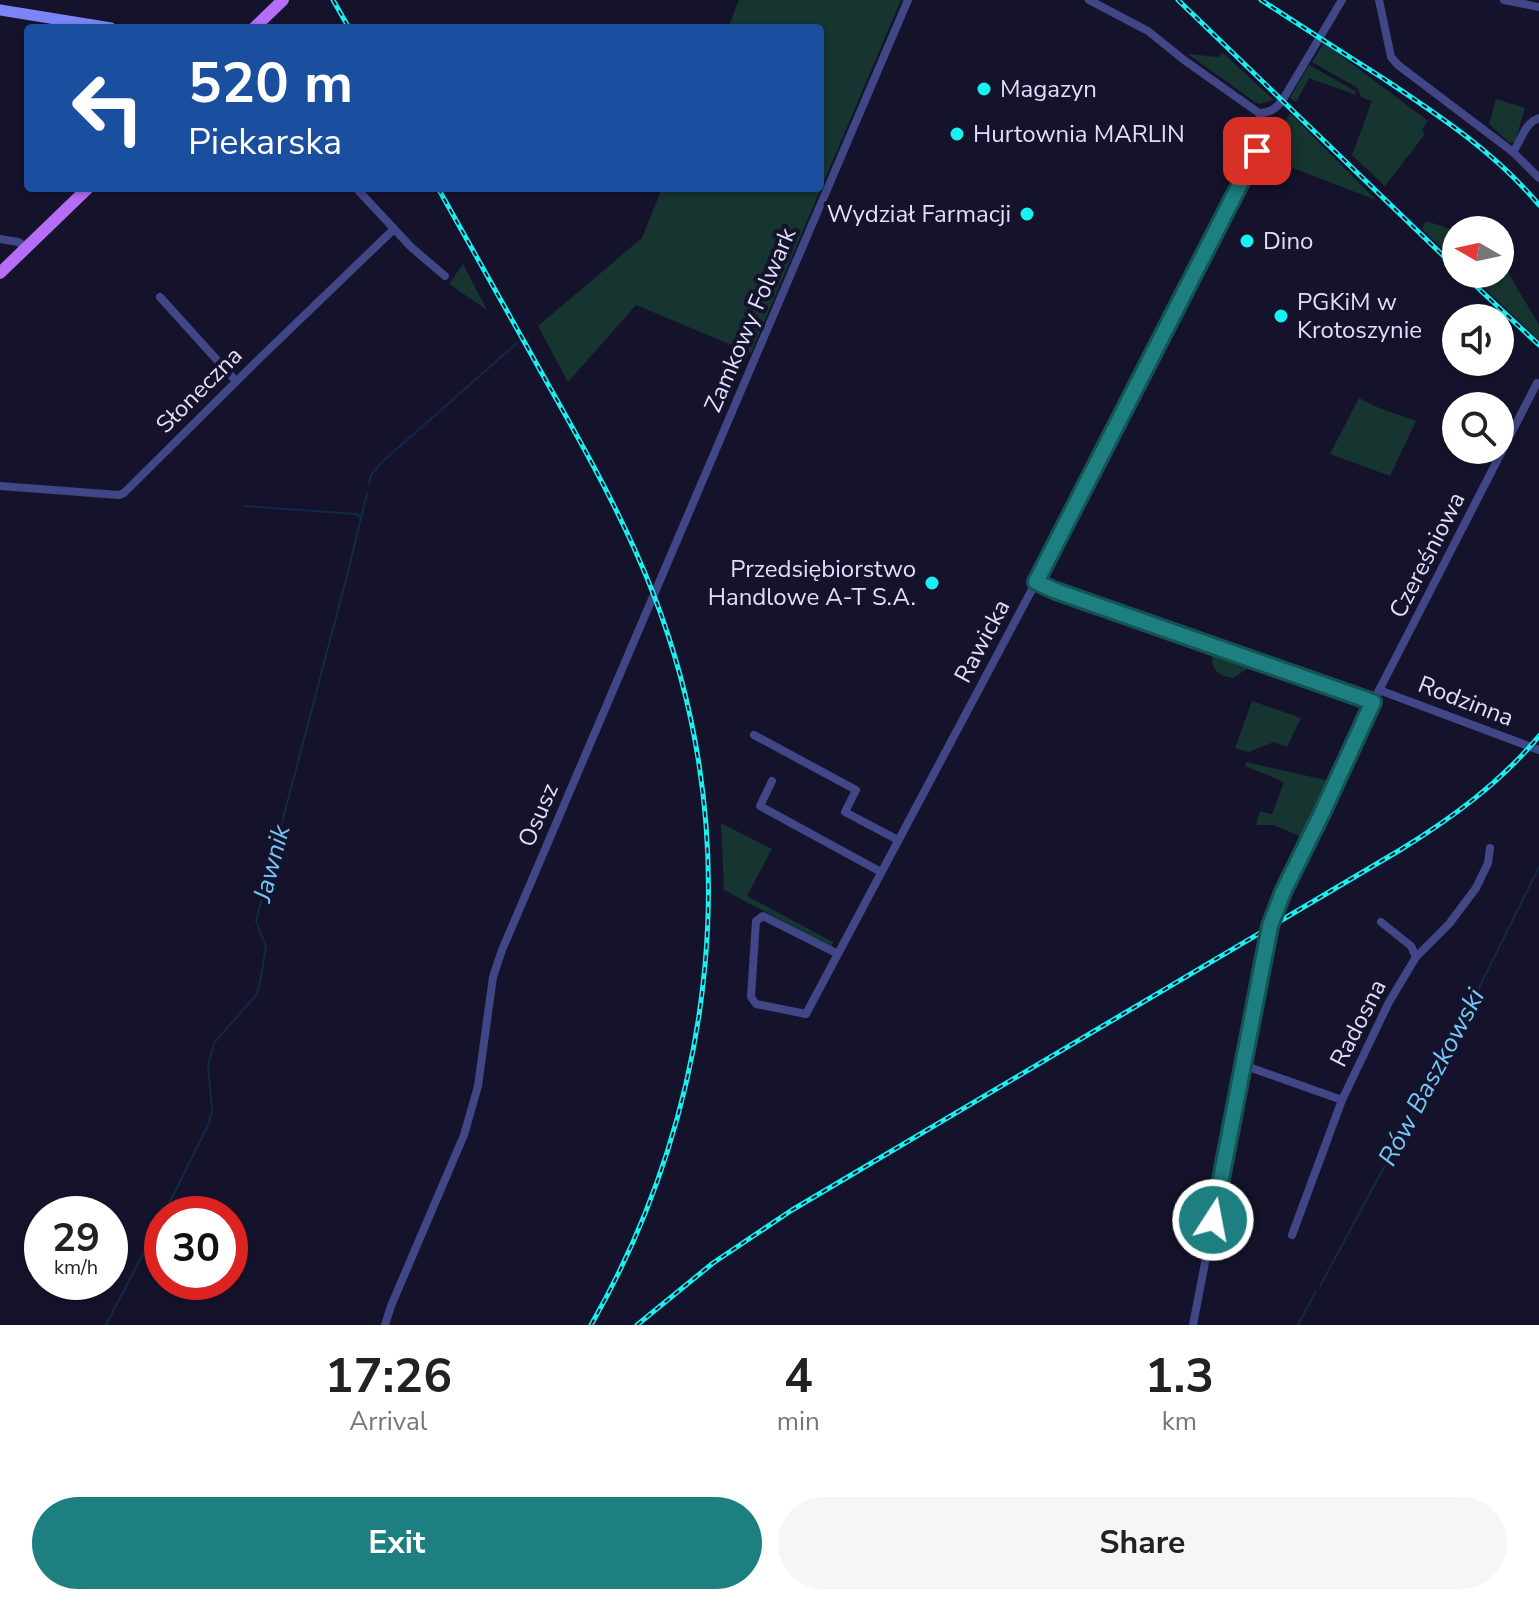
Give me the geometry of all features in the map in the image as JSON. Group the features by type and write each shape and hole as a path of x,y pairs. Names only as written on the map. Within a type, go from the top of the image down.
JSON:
{"main road":[{"path":"258,24 283,0"},
{"path":"0,273 84,192"}],"street":[{"name":"Zamkowy Folwark","path":"647,611 908,0"},
{"path":"1089,0 1148,31 1259,113 1274,110 1282,101 1342,0"},
{"path":"1379,0 1391,57 1398,65 1513,152 1539,178"},
{"path":"1504,0 1539,7"},
{"path":"0,10 86,24"},
{"name":"Rawicka","path":"838,954 763,916 756,921 751,997 756,1004 806,1014 838,954 898,840 1036,582 1257,151 1265,133 1259,113"},
{"path":"1513,152 1527,125 1539,118"},
{"path":"360,192 411,247 445,276"},
{"name":"Słoneczna","path":"0,486 124,493 394,229"},
{"path":"0,239 27,247"},
{"path":"160,297 236,381"},
{"name":"Czereśniowa","path":"1193,1325 1275,911 1373,702 1537,383"},
{"path":"1036,582 1373,702"},
{"name":"Osusz","path":"385,1325 461,1144 478,1086 496,964 647,611"},
{"name":"Rodzinna","path":"1379,690 1539,750"},
{"path":"754,735 856,790 845,812 898,840"},
{"path":"772,781 760,806 881,872"},
{"name":"Radosna","path":"1292,1235 1342,1100 1389,1002 1416,957 1438,936 1476,888 1488,863 1490,848"},
{"path":"1381,922 1411,946 1416,957"},
{"path":"1243,1065 1342,1100"}],"green space":[{"path":"739,0 901,0 824,181 824,24 730,24"},
{"path":"1324,43 1428,121 1422,129 1425,134 1385,186 1352,155 1372,101 1361,97 1358,88 1312,62"},
{"path":"1223,53 1274,100 1259,104 1255,102 1188,54 1218,57"},
{"path":"1309,65 1355,91 1356,95 1309,78 1296,102 1290,98"},
{"path":"1496,99 1525,108 1515,142 1510,143 1489,124"},
{"path":"1290,113 1376,200 1293,168 1268,154"},
{"path":"660,192 819,192 751,353 636,305 568,382 538,326 642,238"},
{"path":"1426,221 1442,226 1442,248 1422,229"},
{"path":"463,264 487,310 449,284"},
{"path":"1514,283 1539,325 1539,340 1514,316 1514,304 1501,304 1485,288 1514,288"},
{"path":"1359,398 1416,421 1390,476 1330,454"},
{"path":"1217,650 1245,660 1247,669 1233,678 1220,674 1212,661"},
{"path":"1252,701 1301,718 1287,747 1274,742 1249,752 1235,748"},
{"path":"1246,762 1330,781 1305,838 1273,825 1256,825 1260,811 1272,814 1284,782 1245,766"},
{"path":"721,823 772,849 747,896 833,942 831,947 724,890"}],"waterway":[{"name":"Jawnik","path":"369,484 371,475 382,462 517,343"},
{"name":"Jawnik","path":"173,1196 209,1123 212,1110 208,1066 214,1043 257,994 266,947 256,921 367,493"},
{"path":"244,506 357,514 361,518"},
{"name":"Rów Baszkowski","path":"1320,1286 1457,1032 1539,867"},
{"name":"Jawnik","path":"106,1325 144,1252"},
{"name":"Rów Baszkowski","path":"1298,1325 1316,1291"}],"railway":[{"path":"333,0 347,24"},
{"path":"1178,0 1442,255"},
{"path":"1261,0 1444,120 1485,151 1539,205"},
{"path":"440,192 577,436 630,540 653,593 683,685 701,778 708,872 705,966 691,1060 667,1151 634,1240 591,1325"},
{"path":"1478,288 1539,345"},
{"path":"637,1325 713,1263 792,1210 1419,838 1492,784 1539,736"}],"place":[{"name":"Magazyn","path":"984,89"},
{"name":"Hurtownia MARLIN","path":"957,134"},
{"name":"Wydział Farmacji","path":"1027,214"},
{"name":"Dino","path":"1247,241"},
{"name":"PGKiM w Krotoszynie","path":"1281,316"},
{"name":"Przedsiębiorstwo Handlowe A-T S.A.","path":"932,583"}],"route":[{"path":"1213,1220 1270,926 1373,702 1036,582 1257,151"}]}
